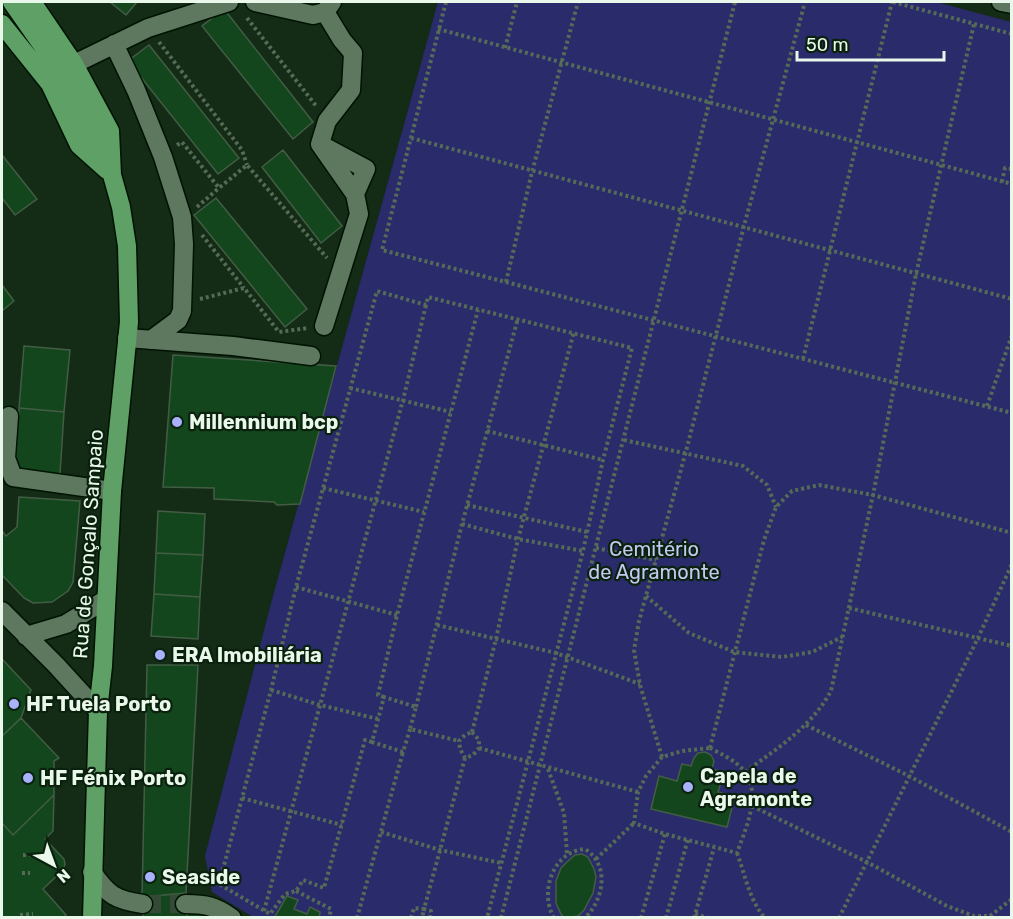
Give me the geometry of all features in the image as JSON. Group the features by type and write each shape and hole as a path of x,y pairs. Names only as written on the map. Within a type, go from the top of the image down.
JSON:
{"main road":[{"path":"12,2 63,75 112,176"},
{"name":"Rua de Gonçalo Sampaio","path":"32,2 74,64 110,131 112,176 121,207 127,246 129,280 127,338 112,491 103,666 98,711 92,918"},
{"path":"2,24 51,84 79,145 112,176"}],"street":[{"path":"1001,2 1011,4"},
{"path":"74,64 148,28 242,5 313,15 328,7 342,39 353,53 351,90 327,121 320,144 355,194 359,214 324,326"},
{"path":"114,44 136,90 163,157 182,217 184,244 182,304 178,320 151,340"},
{"path":"127,338 233,346 310,356"},
{"path":"9,416 6,458 13,477 112,491"},
{"path":"26,636 66,624 105,600"},
{"path":"2,610 98,711"},
{"path":"92,872 108,893 115,898 143,904"},
{"path":"185,904 217,907 232,918"}],"path":[{"path":"446,2 382,250 1011,413"},
{"path":"505,48 517,2"},
{"path":"506,282 532,171 578,2"},
{"path":"501,918 735,2"},
{"path":"663,757 640,685 634,650 639,621 805,2"},
{"path":"803,359 893,2 1011,34"},
{"path":"242,5 327,121"},
{"path":"746,772 806,725 821,708 831,691 873,495 916,274 974,24"},
{"path":"148,28 242,150 247,165 339,272"},
{"path":"438,29 1011,184"},
{"path":"411,138 1011,299"},
{"path":"163,157 182,142 219,188"},
{"path":"195,209 247,165"},
{"path":"1002,182 1005,168 1011,169"},
{"path":"200,232 279,332 324,326"},
{"path":"182,304 244,288"},
{"path":"403,752 365,740 324,888 303,880 296,891 285,894 270,914 219,884 296,587 377,291 426,305"},
{"path":"264,911 403,400 428,297 632,348 603,460 583,551 487,918"},
{"path":"416,707 378,695 478,309"},
{"path":"357,918 416,707 467,505 519,318"},
{"path":"472,732 518,539 574,332"},
{"path":"987,406 1011,335"},
{"path":"350,388 451,412"},
{"path":"487,431 603,460"},
{"path":"624,440 743,466 767,485 776,507"},
{"path":"710,748 764,540 776,507 792,491 819,485 873,495 1011,533"},
{"path":"323,488 424,512"},
{"path":"467,505 587,532"},
{"path":"462,524 518,539 583,551"},
{"path":"596,548 656,560"},
{"path":"839,918 978,638 1011,564"},
{"path":"296,587 397,615"},
{"path":"646,596 689,633 734,652 782,657 812,652 843,637"},
{"path":"849,608 1011,646"},
{"path":"437,625 556,652 640,685"},
{"path":"271,690 378,719"},
{"path":"372,742 384,697"},
{"path":"806,725 909,776 1011,832"},
{"path":"410,729 459,741"},
{"path":"459,741 472,732"},
{"path":"472,732 478,740 479,748"},
{"path":"422,918 465,758 459,741"},
{"path":"479,748 638,792"},
{"path":"465,758 479,748"},
{"path":"596,859 634,823 638,792 646,776 663,757 682,751 710,748 746,772 753,806 737,853 752,897 765,918"},
{"path":"548,768 564,813 567,854"},
{"path":"242,798 342,825"},
{"path":"753,806 867,862 947,906 974,916 990,916 1011,899"},
{"path":"634,823 665,834 737,853"},
{"path":"381,832 440,850 501,863"},
{"path":"641,918 665,834"},
{"path":"666,918 688,839"},
{"path":"708,918 694,916 714,848"},
{"path":"552,916 549,904 550,879 556,866 567,854 585,849 596,859 602,885 599,898 585,918"},
{"path":"23,855 30,855"},
{"path":"22,873 30,873"},
{"path":"296,891 331,909 329,918"},
{"path":"411,918 414,908 431,911 430,918"},
{"path":"20,915 33,914"}],"green space":[{"name":"Cemitério de Agramonte","path":"438,2 936,2 1011,22 1011,917 253,917 212,892 205,856 273,596"}],"building":[{"path":"110,2 137,2 126,15"},
{"path":"224,9 313,122 293,139 202,26"},
{"path":"149,45 239,158 218,174 128,61"},
{"path":"283,150 342,226 321,243 262,167"},
{"path":"2,155 37,199 15,215 2,198"},
{"path":"216,198 307,309 285,327 194,215"},
{"path":"2,285 14,301 2,311"},
{"path":"24,346 70,350 64,412 19,408"},
{"path":"173,355 336,366 300,504 277,505 274,502 214,499 214,488 163,487"},
{"path":"19,408 64,412 60,474 15,471"},
{"path":"19,497 80,501 73,582 68,591 52,602 33,603 24,598 2,575 2,531 6,536 17,527"},
{"path":"158,511 205,514 203,555 156,553"},
{"path":"156,553 203,555 200,597 154,594"},
{"path":"154,594 200,597 198,639 151,636"},
{"name":"HF Tuela Porto","path":"2,659 31,690 21,718 2,736"},
{"path":"147,665 198,665 186,893 142,897"},
{"name":"HF Fénix Porto","path":"21,718 59,758 54,761 54,795 13,835 2,823 2,736"},
{"name":"Capela de Agramonte","path":"705,752 711,755 714,761 712,769 724,772 718,792 735,796 727,827 651,809 659,776 677,781 682,764 691,766 698,753"},
{"path":"54,795 53,831 45,839 64,859 65,864 63,870 43,889 66,915 63,918 2,918 2,823 13,835"},
{"path":"582,854 588,857 594,869 596,877 593,893 578,916 564,918 556,903 556,881 561,868 575,855"},
{"path":"186,893 187,918 143,918 142,897"},
{"path":"287,896 298,900 294,909 307,914 310,907 320,912 319,918 274,918"},
{"path":"186,910 219,918 187,918"}],"tunnel":[{"path":"143,904 185,904"}],"place":[{"name":"Millennium bcp","path":"177,422"},
{"name":"ERA Imobiliária","path":"160,655"},
{"name":"HF Tuela Porto","path":"14,704"},
{"name":"HF Fénix Porto","path":"28,778"},
{"name":"Capela de Agramonte","path":"688,787"},
{"name":"Seaside","path":"150,877"}]}
